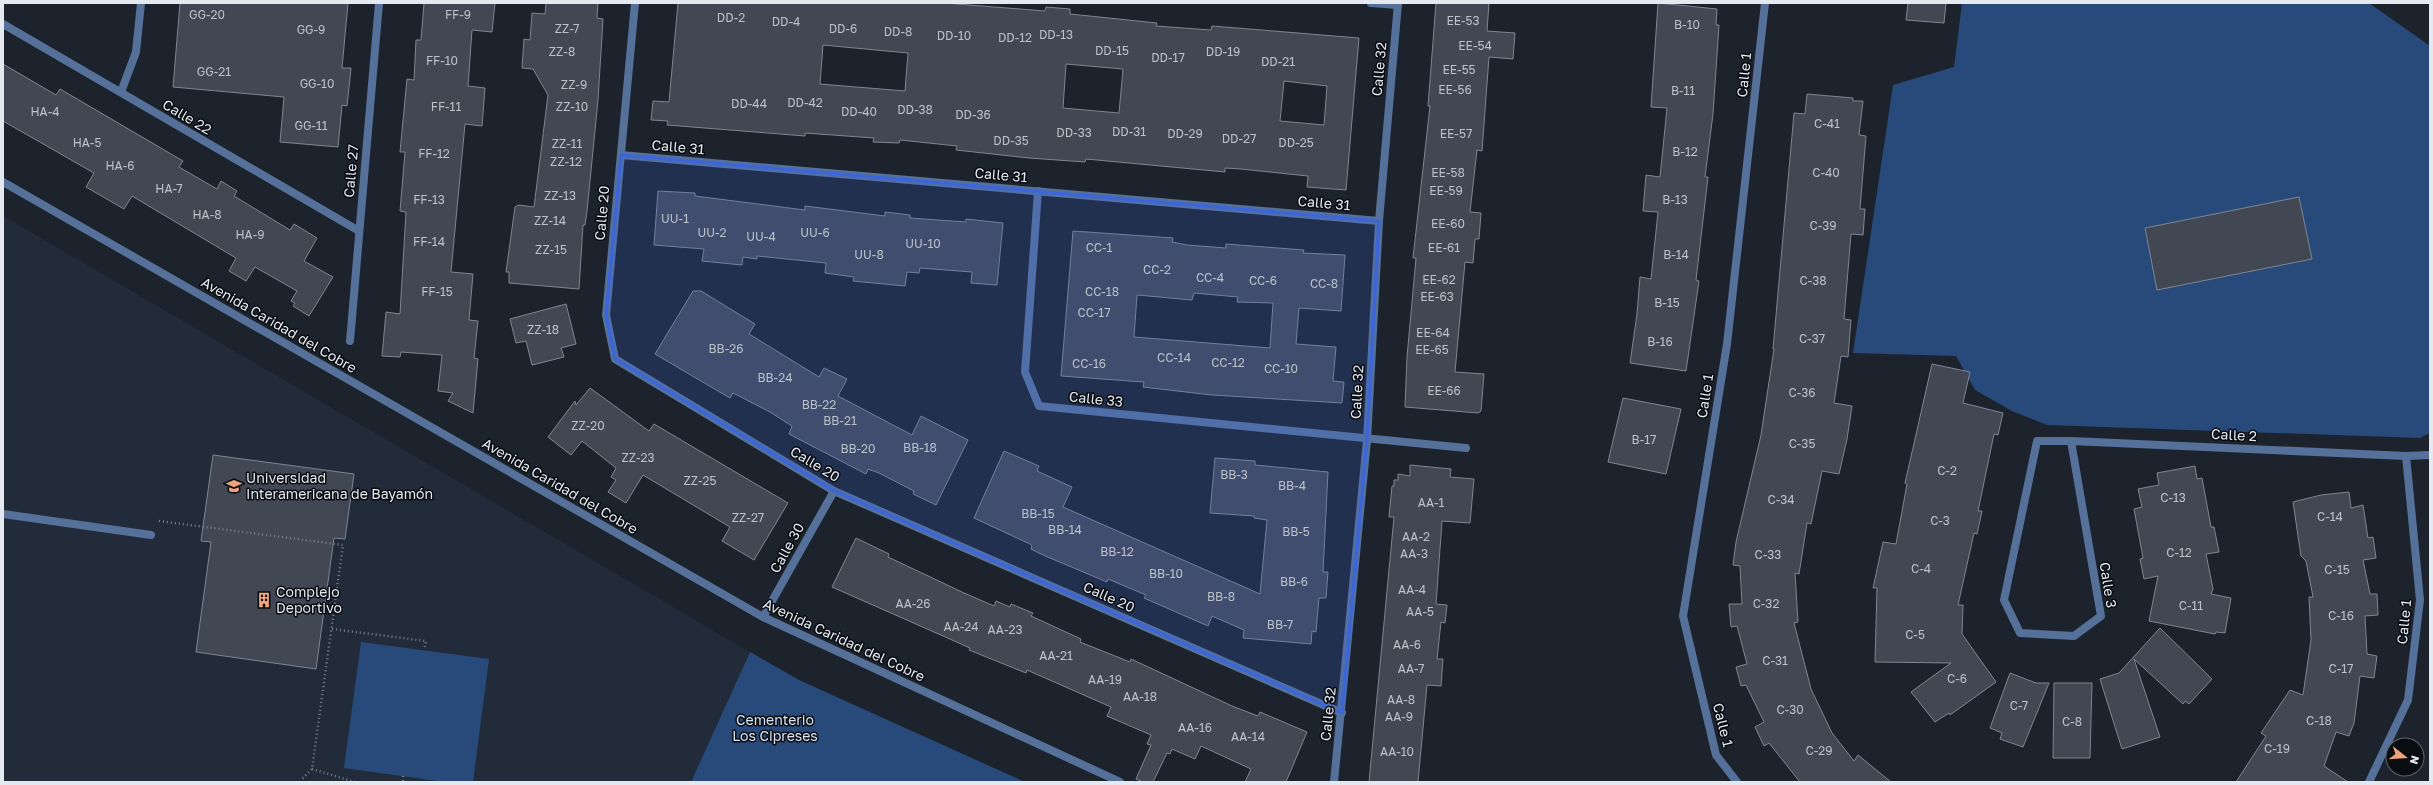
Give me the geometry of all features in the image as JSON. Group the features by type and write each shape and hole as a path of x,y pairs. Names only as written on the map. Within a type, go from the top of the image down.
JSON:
{"street":[{"path":"120,92 136,52 140,3"},
{"name":"Calle 27","path":"350,341 379,3"},
{"name":"Calle 20","path":"635,3 606,314 615,359 834,491 1342,713"},
{"path":"1371,3 1398,4"},
{"name":"Calle 1","path":"1737,782 1716,755 1683,616 1727,344 1764,3"},
{"name":"Calle 32","path":"1334,782 1342,713 1367,440 1379,221 1398,4"},
{"name":"Calle 22","path":"3,24 359,231"},
{"name":"Calle 31","path":"620,155 1379,221"},
{"name":"Avenida Caridad del Cobre","path":"3,182 763,617 1120,782"},
{"name":"Calle 33","path":"1038,191 1025,372 1039,406 1367,440"},
{"path":"1367,440 1466,448"},
{"name":"Calle 2","path":"2037,441 2071,441 2406,456 2430,455"},
{"name":"Calle 3","path":"2037,441 2004,600 2020,633 2074,636 2100,616 2071,441"},
{"name":"Calle 1","path":"2369,782 2408,700 2420,600 2406,456"},
{"name":"Calle 30","path":"763,617 834,491"},
{"path":"3,514 151,535"}],"path":[{"path":"153,520 343,546 312,769 301,780"},
{"path":"332,629 426,641 424,650"},
{"path":"312,769 355,782"},
{"path":"403,776 404,782"}],"highlighted area":[{"path":"621,155 1379,221 1367,440 1342,713 834,491 615,359 606,315"}],"shaded area":[{"name":"Universidad Interamericana de Bayamón","path":"3,216 750,652 691,782 3,782"}],"green space":[{"path":"1962,3 2369,3 2430,46 2430,433 2420,438 2047,425 2012,411 1975,390 1956,356 1853,353 1893,85 1954,67"},
{"path":"361,642 489,659 473,782 444,782 344,768"},
{"name":"Cementerio Los Cipreses","path":"750,652 799,680 1025,782 691,782"}],"building":[{"path":"180,3 348,3 342,68 351,68 347,106 342,105 338,147 280,142 284,97 173,87"},
{"path":"424,3 495,3 492,32 472,30 468,86 485,88 482,126 465,124 451,272 473,274 469,320 478,321 474,358 478,359 473,413 448,401 453,393 438,391 442,355 401,352 400,357 382,356 386,312 400,314 406,212 400,211 405,152 400,152 407,79 414,80 416,40 421,40"},
{"path":"546,3 598,3 597,18 603,19 598,100 587,211 585,225 583,225 579,289 509,283 509,272 506,272 515,207 518,205 534,207 548,95 533,69 522,68 524,39 530,40 532,13 545,14"},
{"path":"678,3 944,3 1045,11 1046,7 1070,9 1070,14 1157,23 1156,26 1211,30 1212,26 1359,38 1346,190 1307,187 1308,176 1241,169 1225,168 1225,172 1086,159 1085,162 1029,158 956,150 957,146 900,140 899,143 873,142 874,138 805,133 805,136 667,125 668,121 651,120 653,101 669,102","holes":["823,45 908,53 905,91 820,84","1066,64 1123,69 1119,113 1063,108","1284,81 1327,86 1324,125 1280,121"]},
{"path":"1436,3 1489,3 1487,31 1515,33 1513,59 1489,57 1482,151 1477,150 1470,212 1481,213 1479,239 1475,239 1473,263 1465,262 1455,372 1484,374 1481,411 1478,413 1405,407 1407,357 1416,258 1413,258 1430,106 1428,106"},
{"path":"1658,3 1717,9 1716,25 1719,25 1713,114 1705,177 1708,177 1696,280 1699,281 1686,371 1630,363 1637,314 1640,277 1651,279 1658,212 1643,211 1646,175 1660,177 1667,108 1651,107"},
{"path":"1908,3 1946,3 1944,23 1906,20"},
{"path":"3,64 56,95 60,89 183,161 179,167 217,189 221,181 237,191 234,196 290,230 294,224 317,238 304,261 333,277 309,316 293,306 295,303 291,301 297,291 255,267 246,281 229,271 236,258 132,196 124,209 86,187 94,173 3,121"},
{"path":"1807,94 1853,98 1853,101 1863,101 1859,135 1866,136 1860,209 1865,209 1863,235 1851,234 1844,319 1851,320 1848,357 1841,356 1834,403 1852,406 1847,439 1839,474 1822,471 1811,524 1807,523 1799,574 1795,573 1798,622 1794,623 1811,689 1832,733 1854,761 1858,755 1891,782 1800,782 1769,743 1764,746 1755,727 1764,722 1746,685 1741,686 1736,667 1747,664 1737,626 1731,627 1729,604 1742,604 1740,566 1733,565 1736,542 1761,435 1774,349 1794,113 1805,114"},
{"path":"658,191 695,193 695,196 805,210 805,206 885,216 885,212 910,215 910,218 966,222 966,219 1003,223 997,285 971,283 972,272 920,268 919,273 907,272 905,286 853,281 854,277 825,273 826,263 757,256 757,259 743,257 742,265 702,261 704,249 654,245"},
{"path":"2299,197 2312,259 2157,290 2145,228"},
{"path":"1073,231 1173,238 1172,242 1187,245 1226,248 1226,244 1304,250 1303,253 1345,255 1341,311 1299,308 1296,344 1336,347 1333,381 1344,382 1342,403 1212,395 1143,387 1144,382 1061,376","holes":["1194,293 1238,297 1237,302 1273,303 1270,348 1134,337 1137,295 1192,300"]},
{"path":"693,291 701,291 755,324 749,334 819,377 824,368 847,379 838,396 912,435 921,416 968,440 936,505 913,494 914,491 879,473 868,469 866,474 789,434 792,426 770,412 733,393 730,398 655,354"},
{"path":"566,304 576,344 561,348 564,357 532,365 526,341 516,343 510,319"},
{"path":"1932,364 1970,372 1963,403 2003,413 1998,435 1994,434 1978,511 1982,511 1977,534 1974,533 1958,605 1963,605 1962,634 1996,682 1950,715 1949,713 1935,722 1911,692 1951,663 1875,662 1877,588 1873,588 1883,542 1896,544 1907,484 1905,483"},
{"path":"590,388 649,431 654,424 788,503 754,560 722,541 730,527 643,475 626,503 608,492 616,480 611,477 616,468 582,441 571,455 548,437 575,401 576,405"},
{"path":"1623,398 1681,409 1666,474 1608,462"},
{"path":"1004,451 1039,466 1037,471 1072,487 1063,507 1260,594 1267,520 1254,518 1254,516 1210,513 1215,458 1255,461 1255,465 1328,472 1323,572 1328,572 1326,598 1319,598 1316,632 1312,631 1311,644 1243,638 1244,630 1212,616 1208,626 1144,598 1146,595 1108,579 1107,582 1043,555 1031,549 1032,546 1030,544 974,518"},
{"path":"213,455 354,474 345,539 334,538 316,669 196,652 211,542 201,541"},
{"path":"1410,465 1451,469 1450,477 1474,479 1470,523 1442,521 1436,604 1447,605 1445,623 1441,622 1437,659 1443,659 1441,686 1427,685 1418,782 1369,782 1394,517 1389,517 1392,486 1394,486 1394,480 1398,480 1398,474 1410,476"},
{"path":"2195,466 2197,479 2202,478 2211,527 2214,527 2219,552 2206,554 2213,589 2211,594 2231,598 2225,633 2216,632 2215,634 2149,621 2158,576 2144,579 2140,559 2143,558 2134,509 2142,507 2138,489 2159,485 2157,473"},
{"path":"2349,492 2351,508 2363,505 2368,538 2373,537 2376,558 2363,560 2370,594 2377,594 2378,615 2365,616 2367,654 2377,656 2374,678 2360,676 2354,723 2349,736 2336,732 2324,766 2348,782 2236,782 2266,736 2261,733 2290,690 2303,695 2311,640 2309,597 2313,597 2306,561 2301,556 2293,502 2321,495"},
{"path":"856,538 889,554 888,557 994,606 996,601 1010,607 1011,604 1033,613 1031,616 1081,639 1080,642 1130,662 1131,659 1232,706 1258,716 1260,712 1307,732 1286,782 1245,782 1251,769 1201,746 1195,759 1172,749 1170,754 1167,753 1153,782 1143,782 1136,779 1151,745 1147,744 1151,735 1107,716 1111,707 1027,670 1026,673 969,650 970,648 832,587"},
{"path":"2160,628 2212,679 2189,704 2185,701 2183,704 2134,659 2160,737 2122,749 2100,679 2119,673"},
{"path":"2010,673 2036,683 2049,683 2023,747 2000,739 2002,733 1990,728"},
{"path":"2054,683 2092,683 2090,758 2053,758"}],"place":[{"name":"Universidad Interamericana de Bayamón","path":"234,486"},
{"name":"Complejo Deportivo","path":"264,600"}]}
